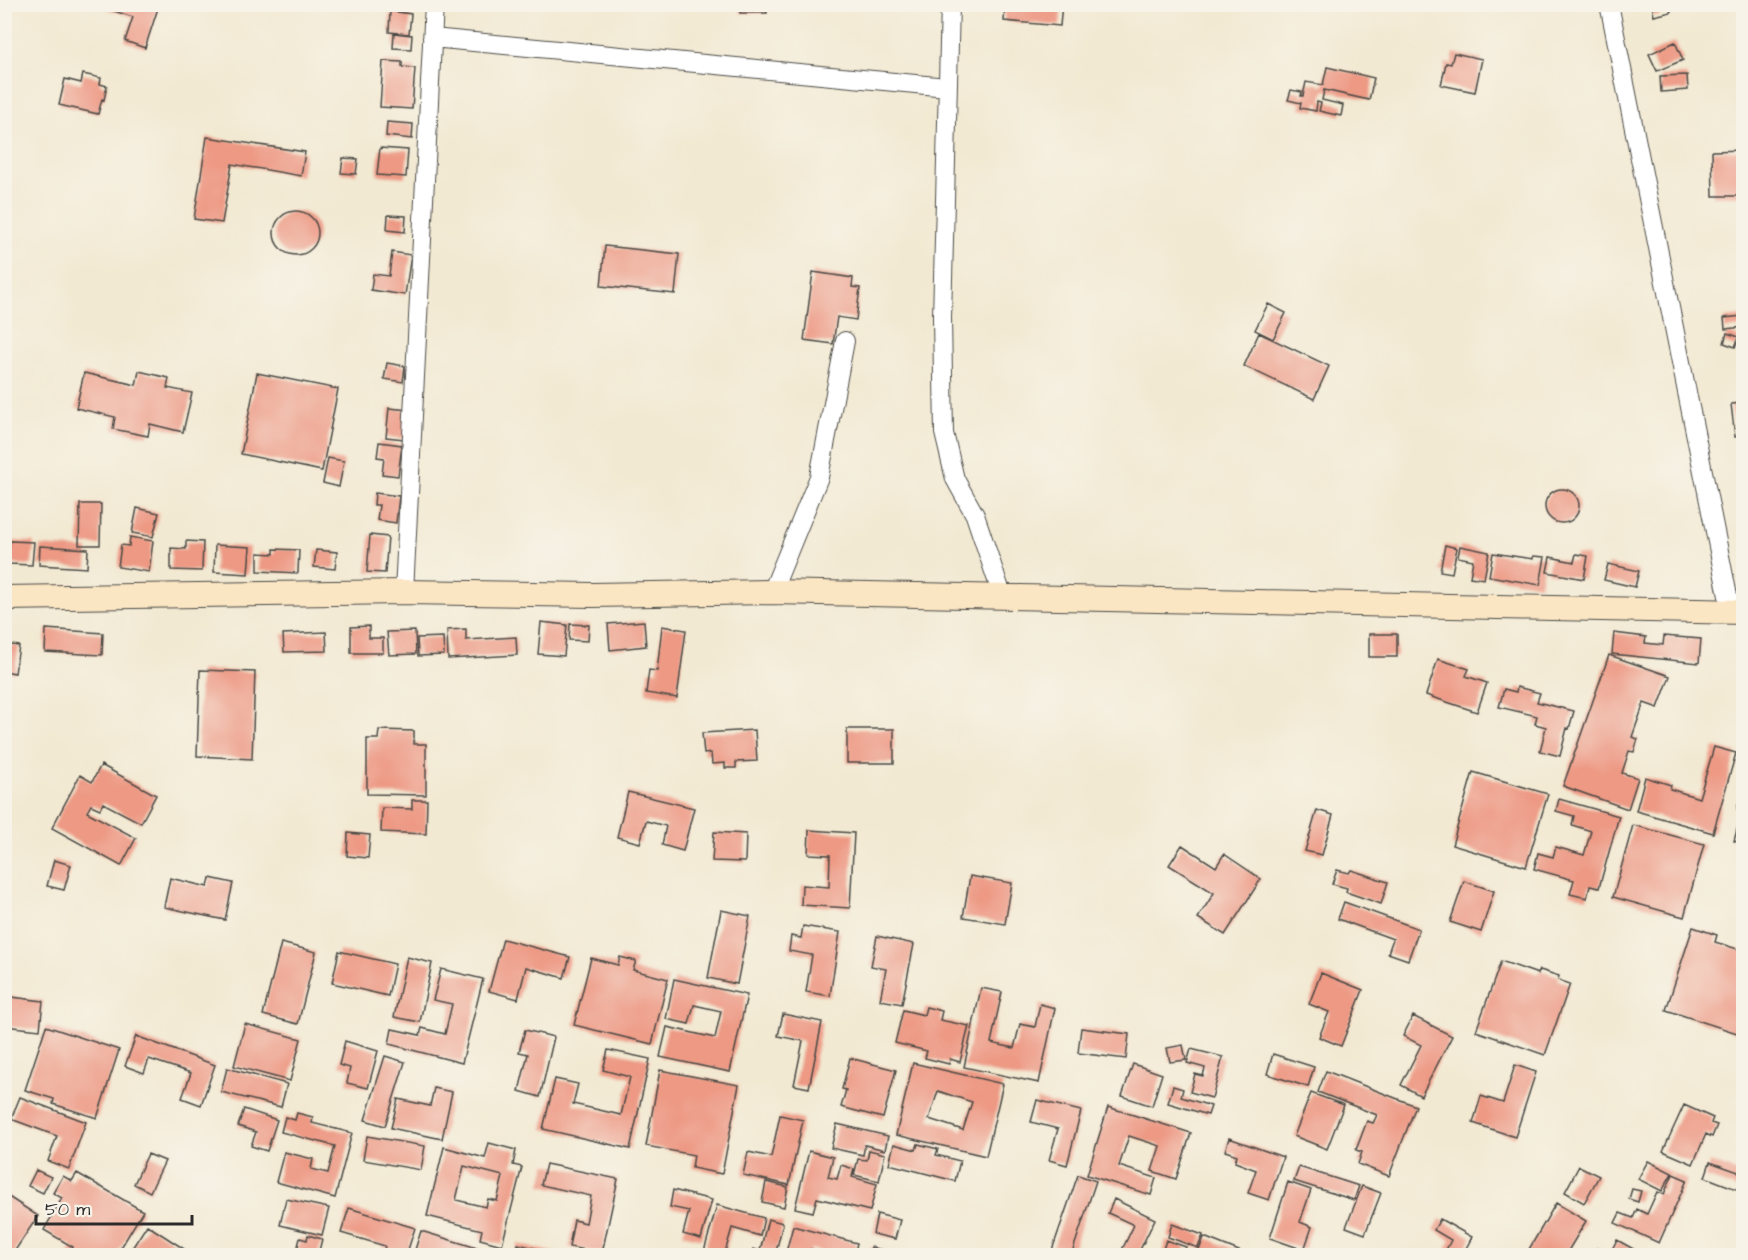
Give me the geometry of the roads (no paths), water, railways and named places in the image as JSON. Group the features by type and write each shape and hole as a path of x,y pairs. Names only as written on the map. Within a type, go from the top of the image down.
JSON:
{"main road":[{"path":"4,598 404,592 592,595 772,592 1737,612"}],"street":[{"path":"404,592 434,4"},
{"path":"950,4 942,318 944,433 955,479 975,514 1003,598"},
{"path":"1609,4 1737,612"},
{"path":"432,38 947,87"},
{"path":"772,592 819,477 845,341"}]}
